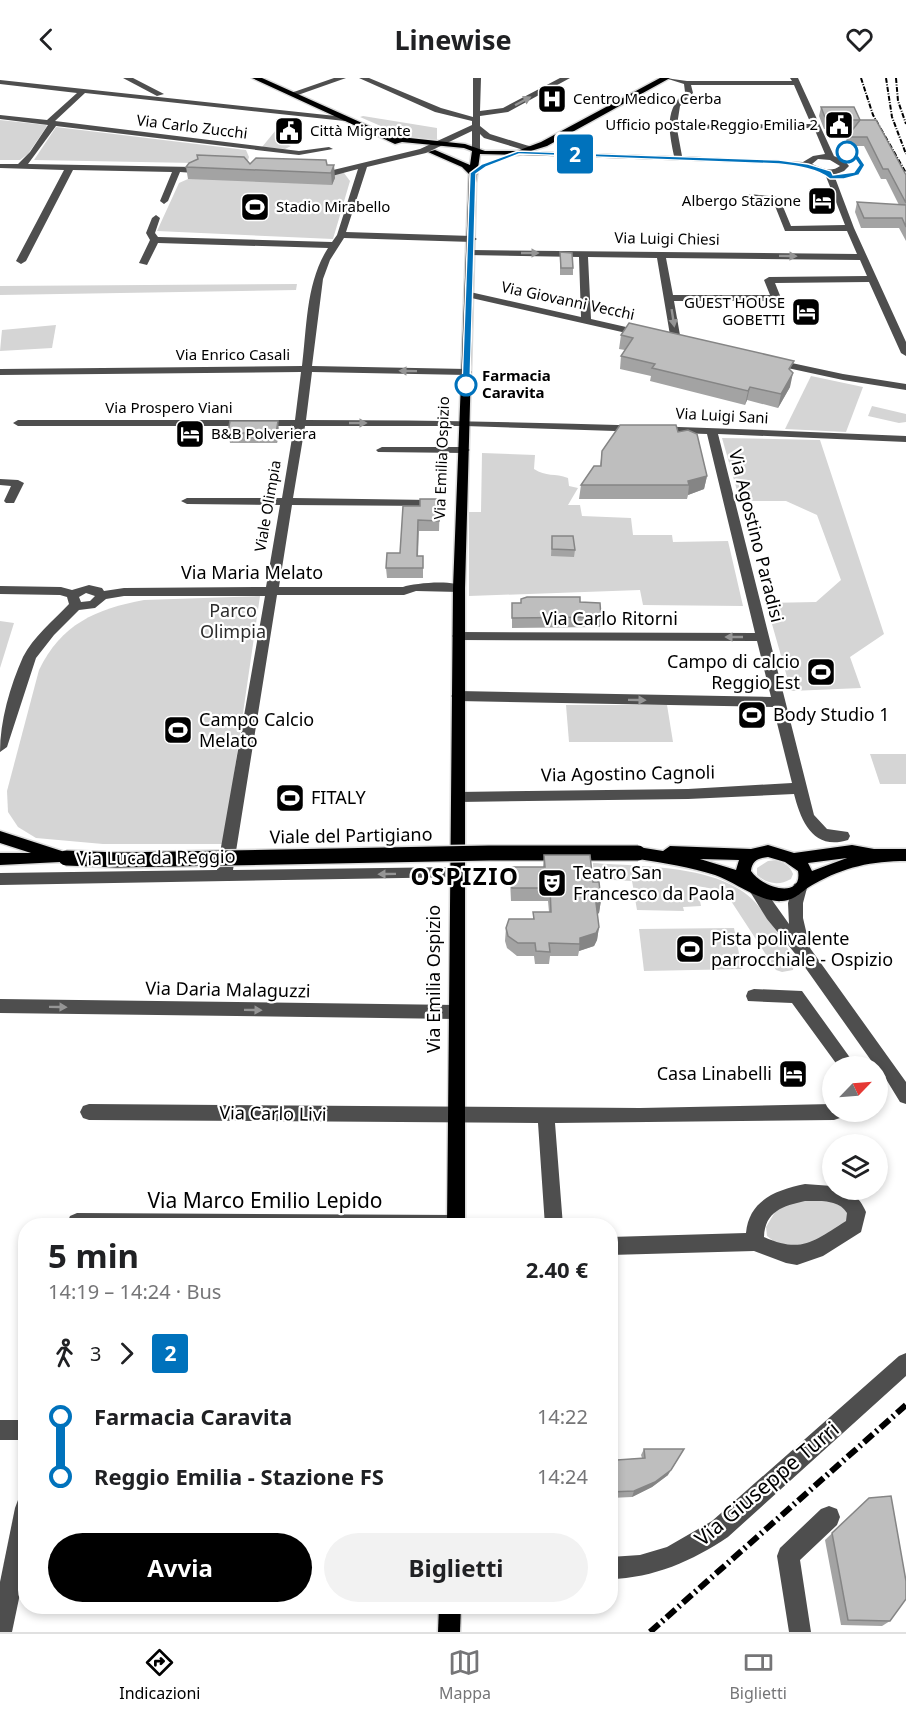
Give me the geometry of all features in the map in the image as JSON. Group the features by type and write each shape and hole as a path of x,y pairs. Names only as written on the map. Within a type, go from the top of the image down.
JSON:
{"main road":[{"path":"256,78 390,138 431,149 465,153 484,147 531,149"},
{"path":"493,160 544,144 668,78"},
{"path":"390,138 431,149 465,165 473,173 484,166"},
{"path":"476,150 484,153 515,153"},
{"name":"Via Emilia Ospizio","path":"456,1218 458,592 473,173 476,150"},
{"name":"Viale del Partigiano","path":"0,837 66,858"},
{"name":"Viale del Partigiano","path":"0,859 117,860 489,853 680,852 751,855 768,851 777,851 794,859 852,851 874,855 906,855"},
{"name":"Viale del Partigiano","path":"638,853 735,875 754,887 775,895 784,894 831,868 874,855"},
{"path":"751,855 746,860 743,872 754,887"},
{"path":"794,859 804,870 802,885"},
{"path":"449,1632 450,1614"}],"street":[{"path":"128,78 171,99"},
{"path":"292,94 342,78"},
{"path":"363,78 442,111 476,120 487,136 531,149 574,154"},
{"path":"476,150 477,78"},
{"path":"332,173 431,149 476,120 505,110 566,78"},
{"path":"668,78 687,83 795,81 831,157"},
{"path":"0,82 345,119"},
{"path":"678,158 673,112 677,102 689,93 687,83"},
{"path":"21,166 33,154 51,124 84,90"},
{"path":"294,112 311,113 325,110"},
{"name":"Via Carlo Zucchi","path":"0,117 301,153 329,149"},
{"path":"674,127 815,126"},
{"path":"810,161 818,154 822,140"},
{"path":"250,147 254,158"},
{"path":"515,153 779,162 810,161 831,157 840,160 845,166 830,175 816,170 810,161"},
{"path":"0,166 194,170"},
{"path":"21,261 70,167"},
{"name":"Viale Olimpia","path":"224,876 300,423 318,279 325,260 339,240 363,167"},
{"path":"164,201 177,170"},
{"path":"345,170 357,182"},
{"path":"830,175 850,228 906,353"},
{"path":"750,197 776,199 788,229 850,228"},
{"path":"155,240 150,233 156,218"},
{"path":"155,240 472,239"},
{"path":"144,263 155,240"},
{"name":"Via Luigi Chiesi","path":"471,253 863,257"},
{"path":"583,254 585,320"},
{"path":"661,254 669,298 682,342 665,339"},
{"path":"669,298 776,298 762,256"},
{"path":"769,280 873,279"},
{"name":"Via Giovanni Vecchi","path":"470,295 654,336"},
{"path":"765,360 843,377 906,387"},
{"name":"Via Enrico Casali","path":"0,372 307,369 467,372"},
{"name":"Via Prospero Viani","path":"18,423 465,423"},
{"name":"Via Luigi Sani","path":"465,423 906,439"},
{"name":"Via Agostino Paradisi","path":"712,431 807,816 815,830 829,836 843,836"},
{"path":"382,450 464,450"},
{"path":"0,483 18,483 10,501"},
{"path":"187,501 431,503"},
{"path":"0,590 62,591 75,600 30,657 0,747"},
{"name":"Via Maria Melato","path":"75,600 85,606 95,604 101,596 124,592 404,591 412,595 458,592"},
{"name":"Via Carlo Ritorni","path":"458,636 762,637"},
{"path":"458,696 778,702"},
{"name":"Via Agostino Cagnoli","path":"458,796 688,794 800,788"},
{"name":"Via Luca da Reggio","path":"0,879 457,873"},
{"path":"802,885 796,896 795,916 803,951"},
{"path":"754,887 785,933 803,951 906,1096"},
{"path":"754,996 796,996 841,1056"},
{"name":"Via Daria Malaguzzi","path":"0,1006 456,1012"},
{"name":"Via Carlo Livi","path":"89,1112 456,1116 640,1116 822,1112"},
{"path":"546,1115 553,1218"},
{"path":"618,1246 755,1242 776,1253 799,1257 854,1226 857,1220 856,1212 843,1197 831,1192 784,1196 771,1203 760,1215 755,1227 755,1242"},
{"name":"Via Giuseppe Turri","path":"618,1567 657,1562 674,1557 720,1529 906,1363"},
{"path":"0,1430 18,1430"},
{"path":"800,1632 788,1556 829,1516"},
{"path":"1,1632 18,1548"}],"green space":[{"path":"360,117 437,128 437,140 406,137"},
{"path":"0,120 47,126 28,154 20,160 0,160"},
{"path":"287,122 291,123 282,137 287,140 284,143 291,146 285,149 262,147 276,130 281,130"},
{"path":"56,127 246,150 249,157 247,164 34,160"},
{"name":"Stadio Mirabello","path":"195,168 344,173 350,181 333,239 157,231 179,183 188,179"},
{"path":"297,284 296,290 0,295 0,286"},
{"path":"56,325 52,348 0,351 2,330"},
{"path":"811,376 863,387 846,432 785,429"},
{"path":"872,406 906,414 906,422 899,423 868,416"},
{"path":"722,438 820,440 884,634 850,657 861,688 791,691 766,603 816,602 841,580 817,515 786,501 740,501"},
{"path":"482,453 535,455 534,469 568,478 569,486 578,488 568,505 580,505 582,516 631,518 633,535 672,535 673,542 728,541 743,606 643,605 640,590 469,596 469,512 481,512"},
{"name":"Parco Olimpia","path":"260,596 224,844 103,844 36,838 18,827 8,812 7,791 39,670 48,654 69,630 95,614 110,608 144,600"},
{"path":"0,621 14,623 0,668"},
{"path":"566,705 667,705 673,742 569,742"},
{"path":"870,754 906,754 906,784 880,784"},
{"path":"776,860 790,869 793,874 791,879 782,883 773,883 757,875 757,868 768,861"},
{"path":"593,863 679,870 722,880 755,902 795,959 793,970 782,972 776,970 731,901 714,889 697,886 701,906 683,907 684,911 637,910 632,881 594,879"},
{"name":"Pista polivalente parrocchiale - Ospizio","path":"734,928 742,969 644,971 639,929"},
{"path":"805,1200 835,1200 848,1209 848,1223 799,1250 776,1243 767,1236 766,1227 778,1207"}],"building":[{"path":"821,107 854,107 860,120 826,120"},
{"path":"860,120 876,120 906,175 906,203 888,169 883,169 867,137 847,137"},
{"path":"197,155 244,157 250,164 256,158 326,160 327,165 334,165 331,173 186,167 198,159"},
{"path":"857,202 906,205 906,227 902,218 864,218"},
{"path":"560,252 572,253 573,268 561,268"},
{"path":"629,323 794,361 789,369 793,373 781,394 750,387 748,391 652,368 655,364 621,356 633,338 621,335"},
{"path":"230,421 278,421 276,433 228,433"},
{"path":"620,425 676,425 678,432 688,430 697,434 707,476 688,481 689,485 581,485 594,466 601,466 602,451"},
{"path":"420,499 440,499 439,521 418,520 417,556 423,556 423,568 386,568 387,553 400,553 403,506 420,506"},
{"path":"552,536 573,536 575,550 552,549"},
{"path":"580,597 580,602 600,603 601,617 512,618 512,603 521,603 521,599"},
{"path":"544,855 590,855 593,882 599,882 601,900 596,903 599,927 596,933 580,938 580,944 549,943 550,952 536,951 535,943 518,943 508,936 506,928 509,919 534,919 533,912 551,912 550,888 512,888 510,867 545,867"},
{"path":"644,1449 684,1449 671,1470 655,1482 634,1491 618,1492 618,1460 645,1458"},
{"path":"891,1496 906,1581 906,1599 890,1621 848,1620 832,1533 869,1498"}],"railway":[{"path":"861,78 873,115 906,173"},
{"path":"886,78 892,117 906,154"},
{"path":"896,78 898,101 906,124"},
{"path":"650,1632 906,1405"}],"bus line":[{"name":"2","path":"466,385 473,173 493,160 518,153 779,162 808,166 829,173 830,177 851,177 861,170 862,165 857,158 847,152"}],"place":[{"name":"Centro Medico Cerba","path":"552,99"},
{"name":"Ufficio postale Reggio Emilia 2","path":"839,125"},
{"name":"Città Migrante","path":"289,131"},
{"name":"Albergo Stazione","path":"822,201"},
{"name":"Stadio Mirabello","path":"255,207"},
{"name":"GUEST HOUSE GOBETTI","path":"806,312"},
{"name":"Farmacia Caravita","path":"466,385"},
{"name":"B&B Polveriera","path":"190,434"},
{"name":"Campo di calcio Reggio Est","path":"821,672"},
{"name":"Body Studio 1","path":"752,715"},
{"name":"Campo Calcio Melato","path":"178,730"},
{"name":"FITALY","path":"290,798"},
{"name":"Teatro San Francesco da Paola","path":"552,883"},
{"name":"Pista polivalente parrocchiale - Ospizio","path":"690,949"},
{"name":"Casa Linabelli","path":"793,1074"}],"district":[{"name":"OSPIZIO","path":"465,877"}]}
